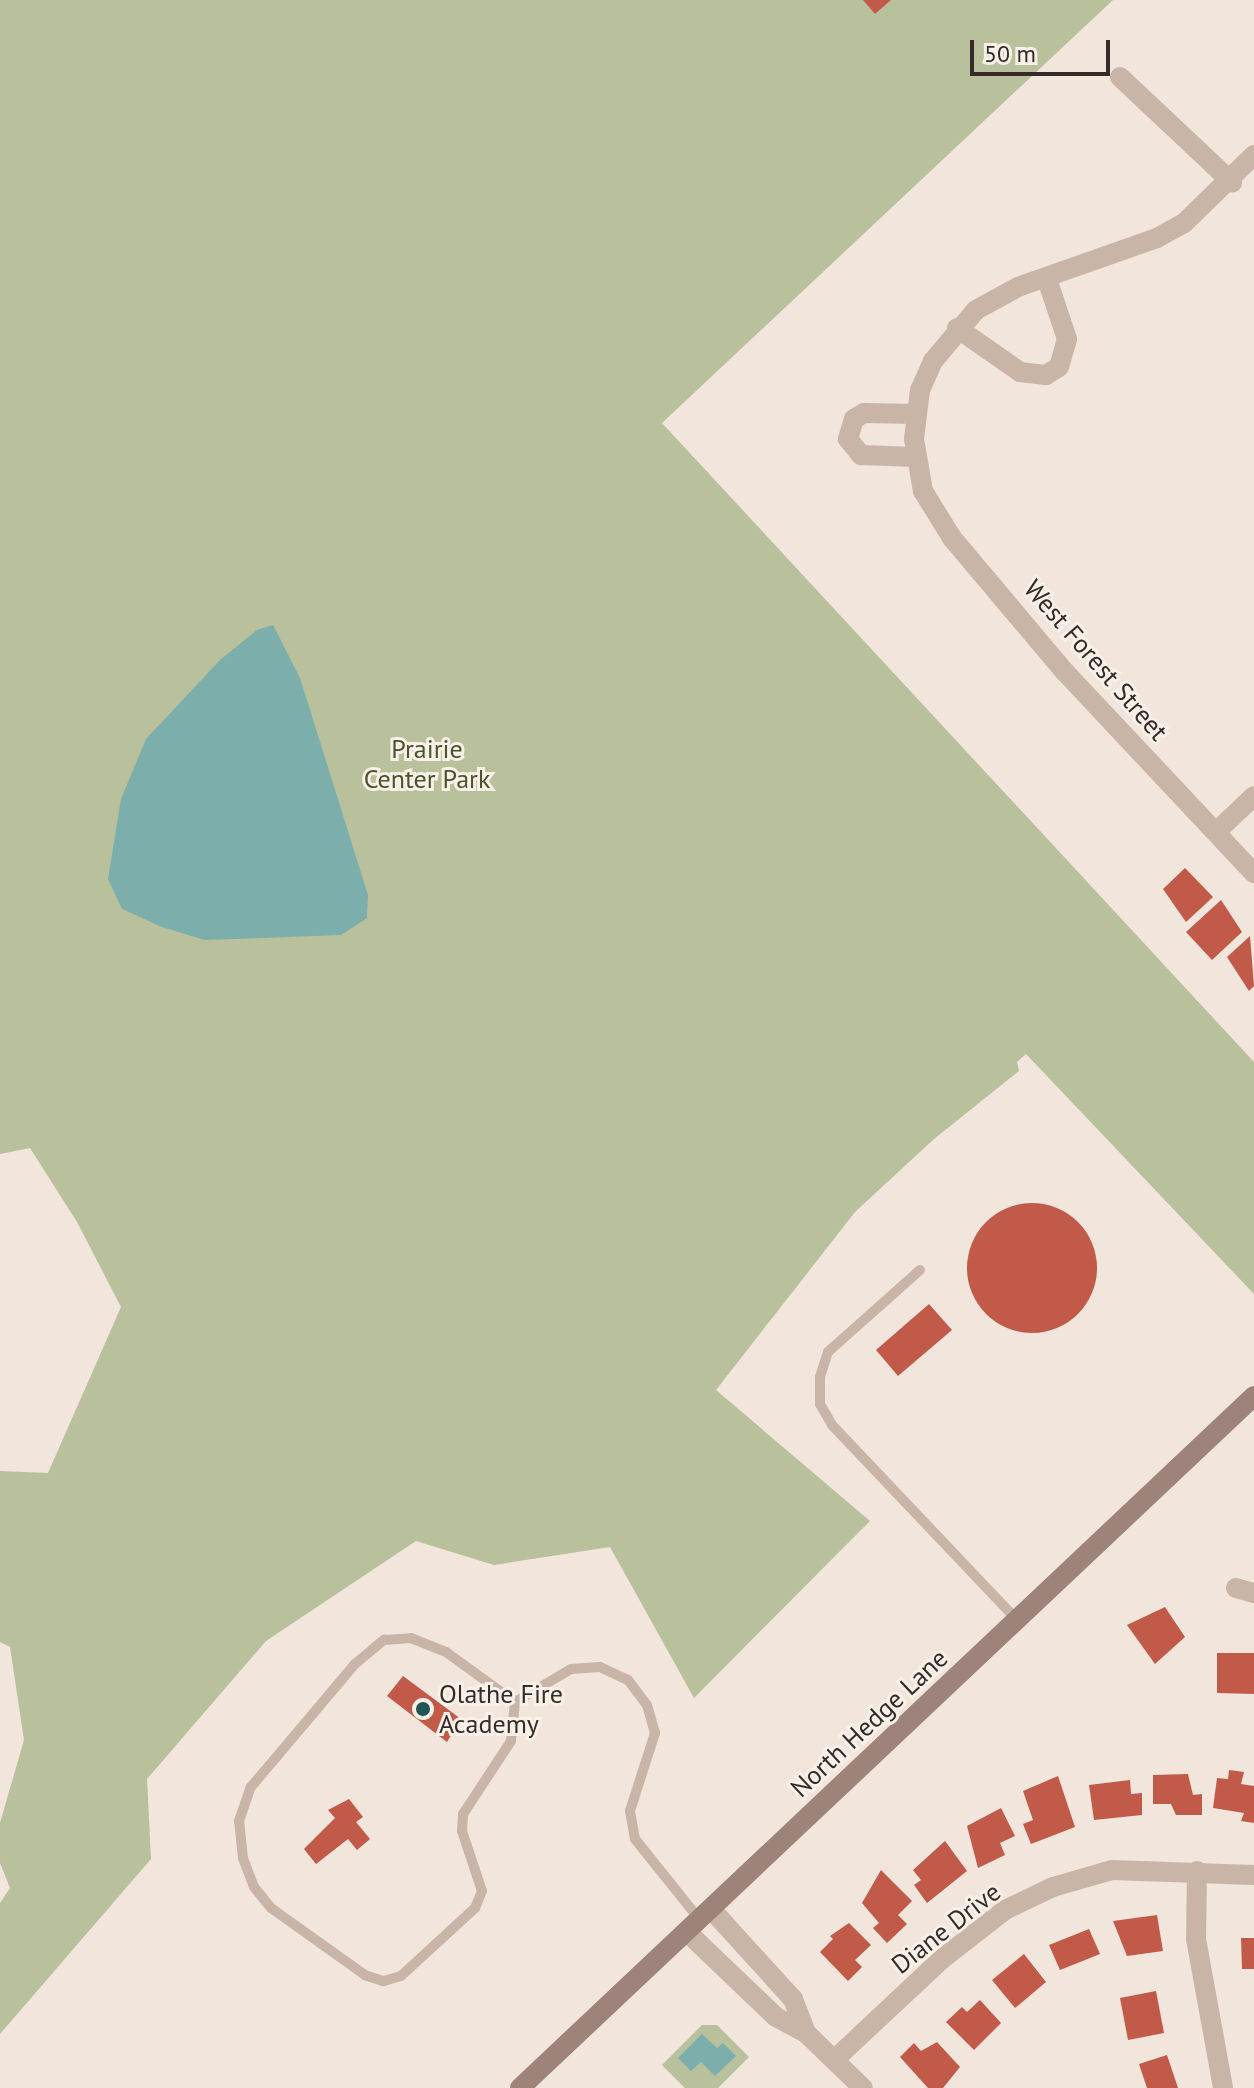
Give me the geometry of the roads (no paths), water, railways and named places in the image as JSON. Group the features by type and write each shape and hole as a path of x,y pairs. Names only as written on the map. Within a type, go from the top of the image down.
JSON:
{"street":[{"path":"1120,77 1232,182"},
{"path":"916,414 864,413 854,419 848,439 861,455 916,463 916,414 933,361 957,328 998,296 1157,238 1184,223 1232,182 1254,155"},
{"path":"957,328 1020,372 1046,375 1059,367 1067,339 1047,279"},
{"name":"West Forest Street","path":"916,463 936,517 952,538 1009,600 1065,672 1254,873"},
{"path":"1216,832 1254,796"},
{"name":"North Hedge Lane","path":"520,2088 1254,1396"},
{"name":"Diane Drive","path":"834,2060 942,1959 1005,1910 1053,1887 1112,1870 1254,1875"},
{"path":"1197,1871 1196,1939 1207,2020 1223,2088"},
{"path":"699,1921 793,1999 806,2033"},
{"path":"699,1921 776,2017 806,2033 863,2088"}],"lane":[{"path":"920,1270 828,1352 820,1377 820,1404 832,1425 1017,1620"},
{"path":"411,1638 446,1652 515,1702 511,1741 463,1814 462,1831 482,1891 475,1908 401,1976 383,1981 365,1975 271,1908 254,1887 243,1858 239,1821 251,1787 355,1664 384,1640 411,1638"},
{"path":"515,1702 571,1669 600,1667 628,1680 647,1705 655,1733 630,1811 635,1839 699,1921"}],"water":[{"path":"273,625 300,678 368,895 367,918 341,935 205,940 162,927 122,909 108,879 121,799 146,739 220,660 257,630"},
{"path":"702,2034 717,2048 723,2043 736,2056 715,2076 701,2062 691,2071 678,2058"}],"place":[{"name":"Olathe Fire Academy","path":"423,1709"}],"park label":[{"name":"Prairie Center Park","path":"427,764"}]}
